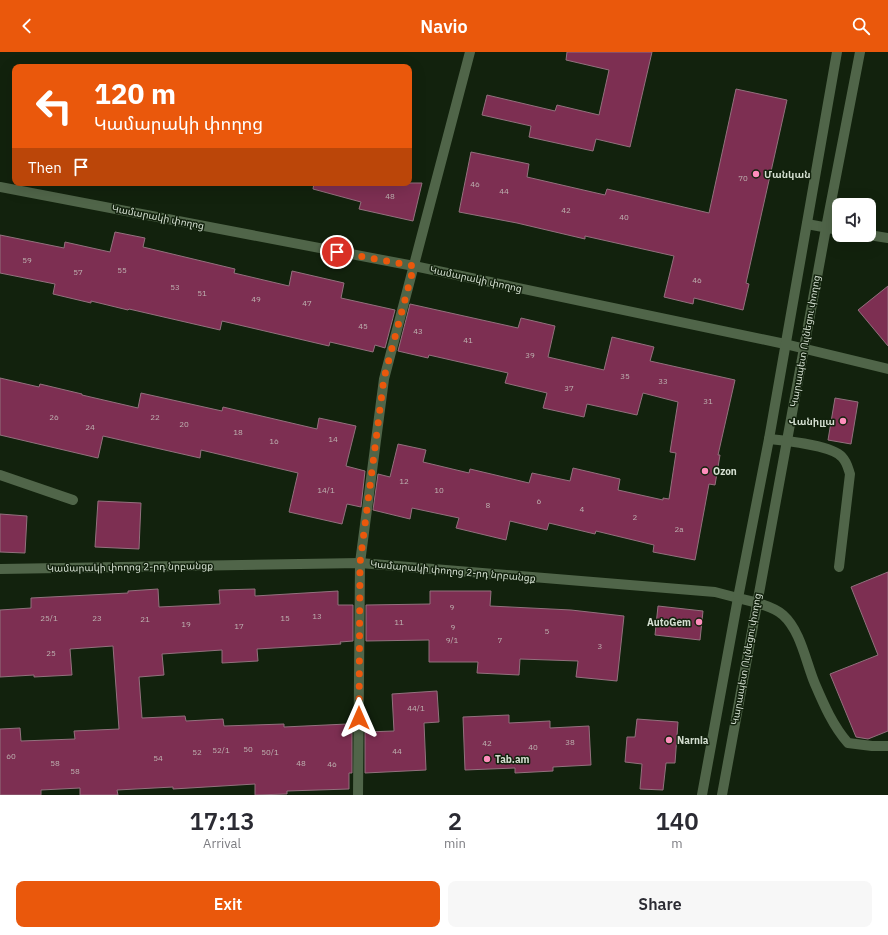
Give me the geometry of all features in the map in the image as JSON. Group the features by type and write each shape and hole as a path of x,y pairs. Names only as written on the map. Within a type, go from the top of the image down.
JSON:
{"street":[{"path":"358,795 360,563 384,378 470,52"},
{"name":"Կարապետ Ուլնեցու փողոց","path":"702,795 769,438 838,52"},
{"name":"Կարապետ Ուլնեցու փողոց","path":"722,795 826,228 860,52"},
{"name":"Կամարակի փողոց","path":"0,187 414,266 804,348 888,369"},
{"path":"808,224 832,229"},
{"path":"876,236 888,238"},
{"path":"769,438 833,450 842,457 847,465 850,474 839,567"},
{"path":"0,475 73,500"},
{"name":"Կամարակի փողոց 2-րդ նրբանցք","path":"0,569 360,563 715,592 757,602 782,614 796,633 815,684 837,730 848,743 888,746"}],"building":[{"path":"567,52 652,52 630,147 596,139 593,151 529,137 531,126 482,115 487,95 555,111 557,105 599,115 609,70 566,60"},
{"path":"736,89 787,100 746,283 749,284 743,310 694,298 693,304 664,297 674,256 585,236 585,239 517,223 459,212 471,152 529,164 527,177 605,195 607,189 709,213"},
{"path":"412,183 422,183 413,221 359,209 361,202 313,189 314,186 412,186"},
{"path":"115,232 145,238 143,247 235,269 234,273 289,286 292,271 344,283 341,298 395,310 385,348 375,345 373,352 330,342 329,346 222,321 220,330 129,309 91,301 91,303 53,294 55,284 0,273 0,235 64,248 65,242 110,252"},
{"path":"888,286 888,346 858,310"},
{"path":"410,304 518,328 521,318 555,326 548,357 604,370 612,337 654,347 650,361 735,380 718,455 720,455 715,485 709,484 695,560 653,552 654,545 596,531 595,534 549,523 547,530 510,521 506,540 456,528 459,518 412,508 410,519 373,510 378,474 390,477 398,444 426,450 423,462 469,473 470,469 529,483 532,473 570,481 573,468 620,479 618,490 663,500 663,498 669,499 676,453 670,452 678,402 643,393 637,415 587,404 584,417 543,408 547,393 505,383 508,373 429,355 428,358 398,351"},
{"path":"0,378 39,387 40,384 138,408 141,393 222,411 223,407 317,429 319,418 356,426 346,466 365,471 361,507 347,504 342,524 289,512 298,473 201,450 200,458 103,436 98,458 0,435"},
{"name":"Վանիլլա","path":"835,398 858,402 851,444 828,440"},
{"path":"98,501 141,503 139,549 95,547"},
{"path":"0,514 27,516 25,553 0,552"},
{"path":"888,572 888,731 868,739 856,737 830,674 878,655 851,587"},
{"path":"158,589 159,607 220,604 219,590 255,589 255,596 338,591 338,605 353,605 353,641 340,642 341,644 257,649 258,661 222,663 222,650 162,654 164,675 139,677 142,718 185,716 186,721 223,719 224,726 284,724 284,727 347,724 347,733 352,733 352,773 349,773 349,789 287,791 287,794 255,795 255,784 173,789 173,787 117,790 118,795 80,795 80,788 41,790 41,795 0,795 0,729 20,728 21,741 75,739 74,731 119,729 113,646 70,649 72,675 0,677 0,610 31,608 31,598 128,593 128,591"},
{"path":"430,591 491,591 490,606 571,610 624,616 617,681 576,677 578,661 520,659 519,675 477,673 478,662 429,662 429,640 366,641 366,605 430,604"},
{"path":"658,606 703,611 700,640 655,635"},
{"path":"437,691 439,722 424,723 426,770 365,773 365,732 394,731 392,694"},
{"path":"509,715 509,723 550,721 550,728 589,726 591,765 553,767 553,771 515,773 515,768 465,770 463,717"},
{"path":"637,719 678,722 675,763 666,763 663,790 640,789 642,764 625,762 627,737 635,737"}],"place":[{"name":"Մանկան","path":"756,174"},
{"name":"Վանիլլա","path":"843,421"},
{"name":"Ozon","path":"705,471"},
{"name":"AutoGem","path":"699,622"},
{"name":"Narnia","path":"669,740"},
{"name":"Tab.am","path":"487,759"}],"route":[{"path":"337,252 414,266 384,378 360,563 359,718"}]}
